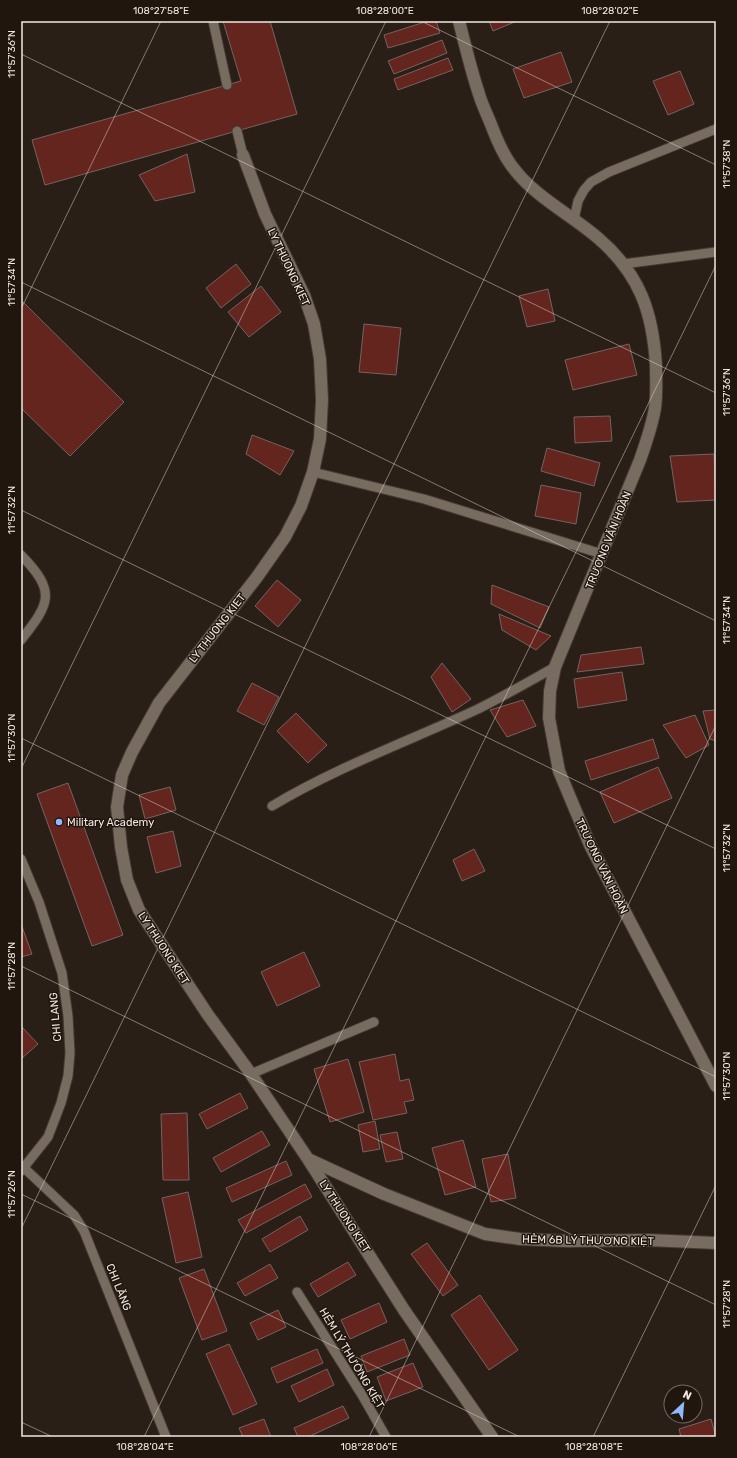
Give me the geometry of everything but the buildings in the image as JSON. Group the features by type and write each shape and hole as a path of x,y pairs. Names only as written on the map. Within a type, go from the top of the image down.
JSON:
{"street":[{"name":"TRƯƠNG VĂN HOÀN","path":"459,21 479,95 496,136 510,164 525,182 542,198 599,239 623,264 638,286 647,308 655,341 657,385 655,407 650,431 640,460 555,667 550,690 549,718 559,771 590,845 716,1086"},
{"name":"LY THUONG KIET","path":"243,155 265,214 304,294 314,324 320,359 322,400 320,439 313,472 301,506 285,537 257,577 159,703 132,752 122,775 117,807 121,847 127,880 139,910 208,1015 251,1074 308,1159 404,1310 492,1437"},
{"name":"HẺM 6B LÝ THƯƠNG KIỆT","path":"308,1159 384,1194 485,1234 520,1239 560,1241 648,1240 716,1243"}],"lane":[{"path":"213,21 227,85"},
{"path":"574,220 578,201 591,182 610,172 716,129"},
{"path":"237,131 243,155"},
{"path":"623,264 716,252"},
{"path":"313,472 424,499 602,554"},
{"path":"21,555 42,580 46,594 44,608 21,640"},
{"path":"272,806 287,797 363,760 479,708 555,667"},
{"name":"CHI LANG","path":"21,859 39,902 62,973 68,1016 70,1053 68,1076 61,1103 48,1137 22,1168"},
{"path":"251,1074 374,1022"},
{"name":"CHI LĂNG","path":"22,1168 74,1215 84,1231 166,1437"},
{"name":"HẺM LÝ THƯỜNG KIỆT","path":"297,1292 362,1395 386,1437"}],"place":[{"name":"Military Academy","path":"59,822"}]}
